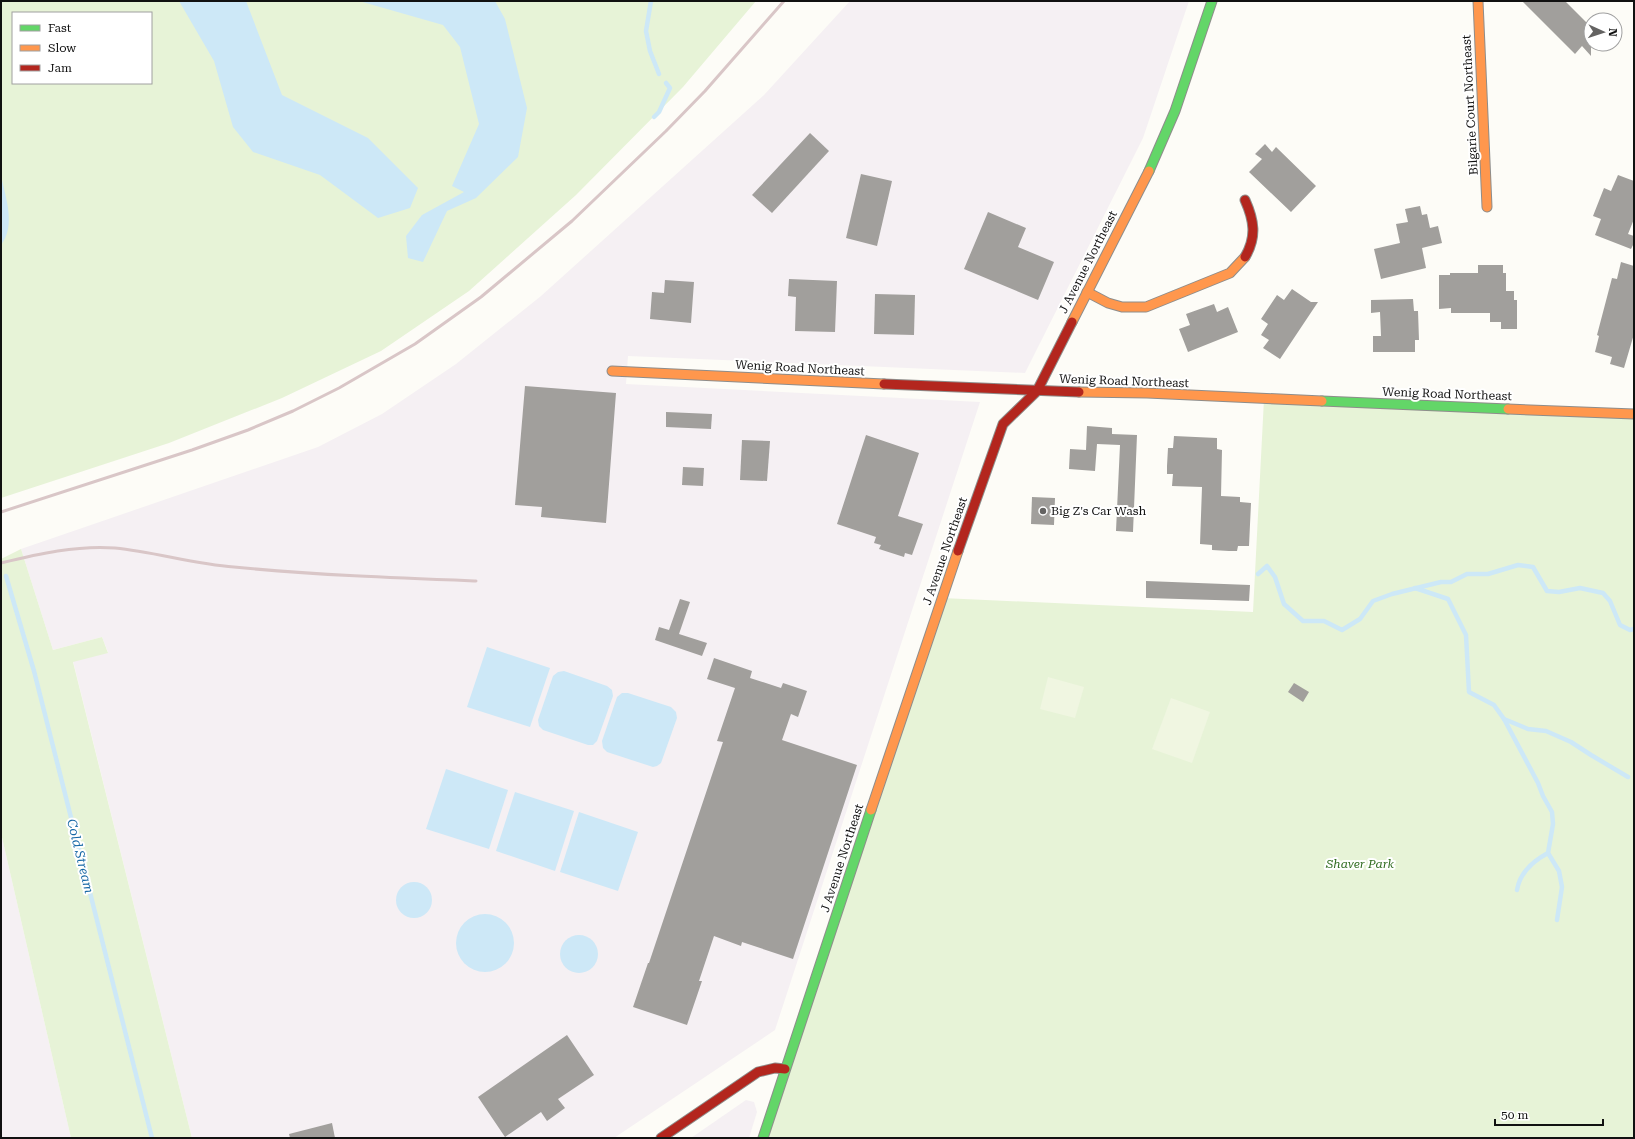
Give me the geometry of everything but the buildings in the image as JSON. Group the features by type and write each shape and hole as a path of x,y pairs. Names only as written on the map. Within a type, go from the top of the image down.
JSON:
{"street":[{"name":"J Avenue Northeast","path":"764,1138 785,1069 975,500 1003,424 1037,391 1155,159 1177,104 1212,1"},
{"name":"Bilgarie Court Northeast","path":"1478,1 1487,207"},
{"path":"1087,292 1122,309 1134,310 1146,307 1230,273 1241,263 1249,251 1253,238 1254,225 1250,211 1244,200"},
{"name":"Wenig Road Northeast","path":"612,371 1037,391 1139,392 1634,414"},
{"path":"661,1138 758,1072 775,1068 785,1069"}],"shaded area":[{"path":"850,1 1189,1 1143,138 1025,373 628,356 626,384 980,402 775,1030 614,1138 192,1138 73,661 108,652 102,637 53,650 21,549 318,447 382,414 456,364 541,296 764,95"},
{"path":"1,833 71,1138 1,1138"},
{"path":"746,1100 754,1102 757,1112 749,1138 691,1138"}],"green space":[{"path":"1,1 756,1 683,87 576,195 469,291 381,351 282,398 169,443 1,498"},
{"name":"Shaver Park","path":"1264,399 1634,414 1634,1138 763,1138 942,598 1253,612"},
{"path":"21,549 53,650 102,637 108,653 73,662 192,1138 71,1138 1,833 1,559"},
{"path":"1048,677 1084,687 1075,718 1040,709"},
{"path":"1171,698 1210,712 1192,763 1152,749"}],"water":[{"path":"179,1 246,1 282,95 368,138 418,188 410,208 378,218 320,175 253,152 233,127 214,61"},
{"path":"359,1 495,1 505,19 527,108 518,157 476,198 447,211 423,262 408,258 406,236 422,215 464,192 452,186 479,124 460,47 443,25"},
{"path":"1,176 7,202 9,221 6,237 1,245"},
{"path":"487,647 550,668 530,727 467,707"},
{"path":"564,671 607,686 612,690 613,696 597,741 593,745 588,745 543,730 539,726 538,720 553,676 558,672"},
{"path":"622,693 628,693 671,707 676,712 677,718 661,763 657,766 653,767 607,752 603,748 602,741 617,697"},
{"path":"446,769 508,790 489,849 426,829"},
{"path":"515,792 574,811 555,871 496,851"},
{"path":"579,812 638,832 618,891 560,872"},
{"path":"418,882 427,887 431,893 431,907 427,913 418,918 410,918 401,913 397,907 396,896 401,887 407,883"},
{"path":"479,914 491,914 506,922 514,937 514,949 506,964 491,972 479,972 464,964 456,949 456,937 464,922"},
{"path":"575,935 583,935 593,940 597,947 597,961 593,968 583,973 575,973 565,968 563,965 560,958 560,950 565,940 568,938"}],"waterway":[{"path":"651,1 646,31 650,51 659,74"},
{"path":"654,117 659,112 670,88 666,83"},
{"path":"1258,574 1267,566 1275,577 1284,604 1303,621 1324,621 1342,630 1360,619 1373,601 1392,594 1441,582 1451,582 1467,574 1488,574 1518,565 1533,567 1547,591 1559,592 1580,588 1603,593 1610,601 1620,625 1630,630 1634,629"},
{"name":"Cold Stream","path":"6,576 34,671 152,1138"},
{"path":"1415,588 1448,599 1466,635 1469,692 1494,705 1504,719 1528,729 1546,731 1571,742 1628,777"},
{"path":"1504,719 1552,812 1553,824 1548,853 1559,871 1562,887 1557,920"},
{"path":"1517,890 1524,872 1532,863 1548,853"}],"railway":[{"path":"1,512 192,450 248,430 293,411 339,388 415,344 481,297 572,221 666,131 705,91 784,1"},
{"path":"1,563 58,551 101,547 145,552 189,561 264,570 355,576 476,581"}],"traffic: fast":[{"path":"1149,171 1175,111 1212,1"},
{"path":"1322,401 1508,409"},
{"path":"763,1138 871,810"}],"traffic: slow":[{"path":"1478,1 1487,207"},
{"path":"1072,322 1149,171"},
{"path":"1087,292 1108,303 1122,307 1146,307 1230,273 1245,257"},
{"path":"612,371 884,384"},
{"path":"1079,392 1147,393 1322,401"},
{"path":"1508,409 1634,414"},
{"path":"871,810 958,551"}],"traffic: jam":[{"path":"1245,200 1252,222 1253,235 1249,250 1245,257"},
{"path":"958,551 1003,424 1037,391 1072,322"},
{"path":"884,384 1079,392"},
{"path":"661,1138 758,1072 775,1068 785,1069"}],"place":[{"name":"Big Z's Car Wash","path":"1043,511"}]}
